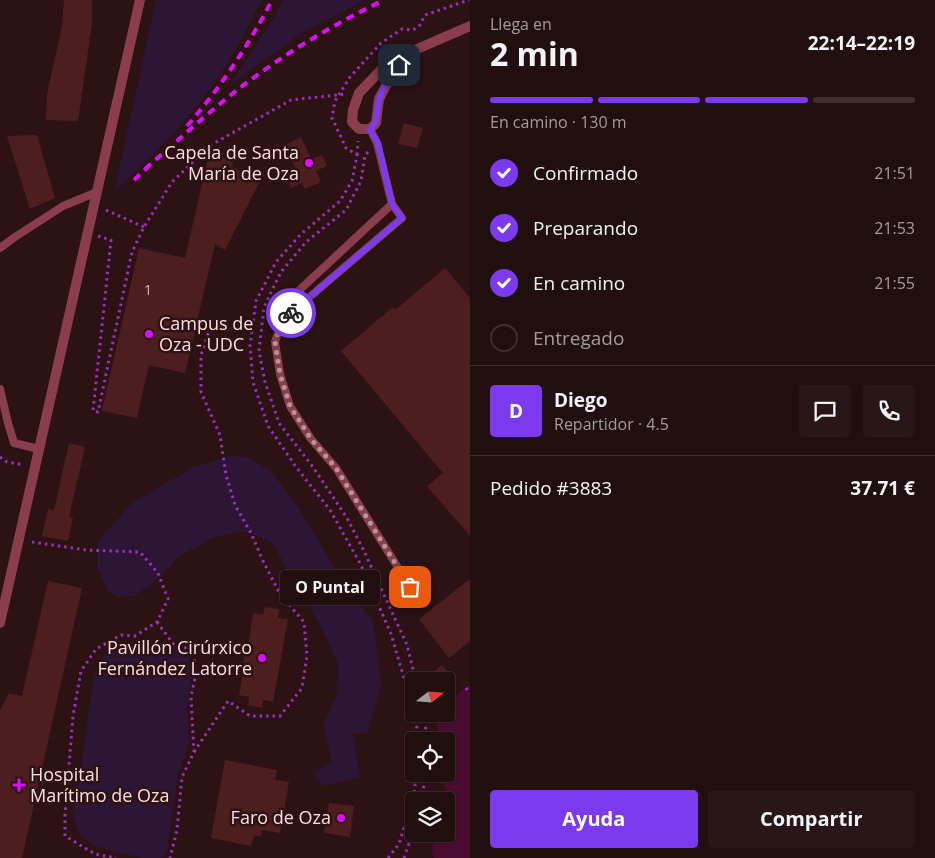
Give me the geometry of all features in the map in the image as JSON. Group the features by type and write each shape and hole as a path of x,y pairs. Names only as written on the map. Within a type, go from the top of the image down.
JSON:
{"street":[{"path":"0,623 140,0"},
{"path":"408,53 390,78 379,99 376,122 370,130 359,129 352,122 353,110 359,93 381,70 408,53 470,26"}],"lane":[{"path":"282,320 402,218 392,204 378,143 370,130"},
{"path":"0,248 63,206 98,192"},
{"path":"392,204 292,297 275,342 280,374 290,406 311,439 336,468 410,587"},
{"path":"0,389 14,443 39,449"}],"path":[{"path":"418,732 391,634 361,565 330,510 296,468 268,426 253,382 250,345 256,302 276,262 300,235 340,201 352,181 357,156 346,148 332,118 335,101 339,94 350,77 381,43 402,29 413,30 420,25 425,16 468,0"},
{"path":"98,236 111,240 93,411 98,412 132,252 144,227 172,182 211,145 291,100 359,93"},
{"path":"378,143 365,155 361,181 346,210 306,242 281,272 264,307 259,351 265,382 279,423 313,467 347,518 365,552 407,645 414,672"},
{"path":"104,210 144,227"},
{"path":"170,858 177,830 182,777 194,752 228,701 250,716 280,716 302,688 307,656 304,622 280,594 235,505 226,475 220,435 201,392 201,355 212,318"},
{"path":"0,457 7,462 35,467"},
{"path":"32,542 86,550 140,552 158,573 168,599 157,622 135,636 120,636 96,649 81,671 73,725 65,815 65,836 95,854 116,858"},
{"path":"157,622 174,645 194,650 195,678 191,697 194,752"},
{"path":"466,688 470,692"},
{"path":"388,858 399,844 414,796 415,782"},
{"path":"404,858 410,842"}],"shaded area":[{"path":"156,0 262,0 225,68 210,89 165,143 114,192"},
{"path":"283,0 366,0 303,32 229,86 275,16"},
{"path":"229,456 248,457 270,470 297,505 335,568 374,624 381,686 367,733 353,733 360,777 324,786 313,774 332,762 323,726 337,693 338,664 321,626 272,543 251,533 239,532 215,537 180,556 151,585 134,596 118,597 108,591 97,567 98,541 132,503 192,468"},
{"path":"131,641 163,646 188,653 191,678 187,709 189,744 178,775 167,851 161,858 142,858 94,846 80,834 73,815 94,674 109,648"},
{"path":"470,684 470,858 434,858 432,850 434,842 455,842 455,792 445,792 444,782 455,782 455,732 438,732 437,722 455,722 455,697"}],"building":[{"path":"64,0 92,0 92,24 78,121 46,120 47,94 62,26"},
{"path":"404,123 423,128 417,148 398,144"},
{"path":"37,135 55,198 30,209 7,136"},
{"name":"Capela de Santa María de Oza","path":"301,137 311,159 322,155 327,166 316,171 321,182 305,189 302,183 291,188 285,173 295,168 285,145"},
{"path":"209,154 233,160 232,167 260,181 225,250 215,244 185,373 149,365 137,418 102,411 139,248 185,258"},
{"path":"445,268 470,298 470,536 427,486 443,473 341,351 393,307 395,310"},
{"path":"69,443 85,447 69,517 73,518 68,541 42,536 48,509 54,510"},
{"path":"470,579 470,641 449,658 419,619"},
{"name":"Hospital Marítimo de Oza","path":"48,581 82,588 22,858 0,858 0,711 9,693 22,696"},
{"name":"Pavillón Cirúrxico Fernández Latorre","path":"265,607 279,609 278,618 288,619 273,702 263,700 262,708 248,705 249,697 239,695 245,662 243,662 246,647 248,648 253,613 263,615"},
{"path":"442,665 448,672 433,672"},
{"path":"225,760 277,770 275,780 289,782 280,833 262,830 261,837 254,835 251,846 211,838"},
{"name":"Faro de Oza","path":"329,803 354,806 350,837 324,833"}],"railway":[{"path":"187,126 233,66 272,0"},
{"path":"145,169 221,103 268,67 344,20 384,0"},
{"path":"134,180 149,166"}],"way so far":[{"path":"291,313 282,320 275,342 280,374 290,406 311,439 336,468 410,587"}],"place":[{"name":"Capela de Santa María de Oza","path":"309,163"},
{"name":"Campus de Oza - UDC","path":"149,334"},
{"name":"O Puntal","path":"410,587"},
{"name":"Pavillón Cirúrxico Fernández Latorre","path":"262,658"},
{"name":"Hospital Marítimo de Oza","path":"19,785"},
{"name":"Faro de Oza","path":"341,818"}],"route":[{"path":"291,313 402,218 392,204 378,143 370,130 376,122 379,99 399,65"}]}
